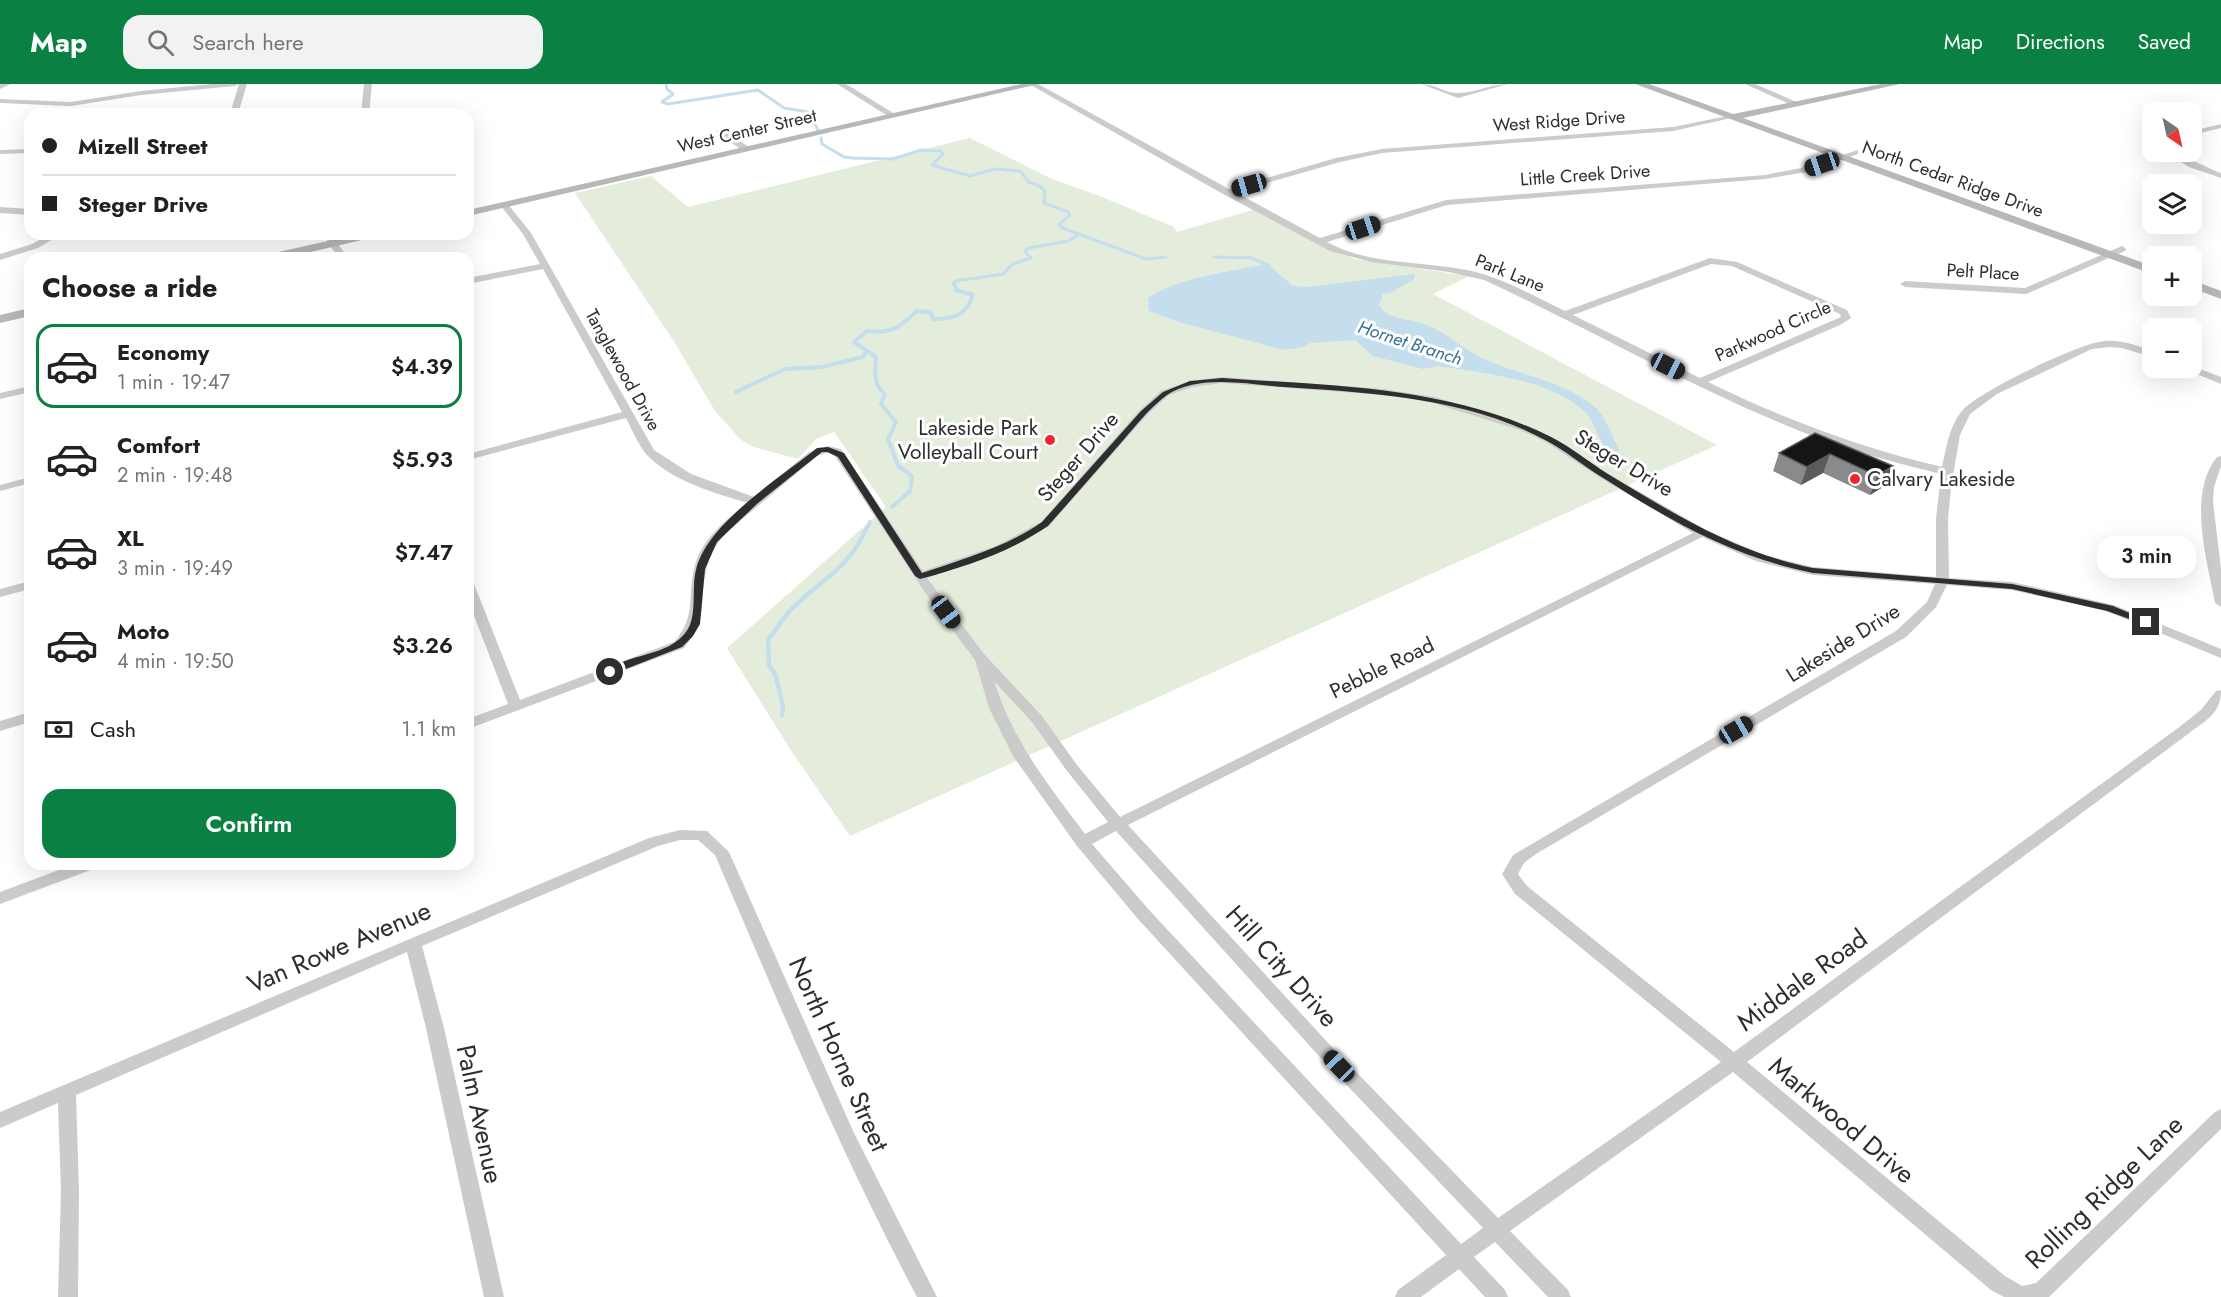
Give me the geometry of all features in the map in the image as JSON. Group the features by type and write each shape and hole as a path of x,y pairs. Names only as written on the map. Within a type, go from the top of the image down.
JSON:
{"main road":[{"name":"West Center Street","path":"474,212 1034,84"},
{"name":"North Cedar Ridge Drive","path":"1640,84 2142,266"},
{"name":"North Cedar Ridge Drive","path":"1663,84 2142,256"},
{"name":"West Ridge Drive","path":"1732,117 1892,84"},
{"path":"288,252 325,240"},
{"path":"2202,277 2221,284"},
{"path":"2202,288 2221,295"},
{"path":"0,319 24,313"}],"street":[{"path":"0,87 7,84"},
{"path":"0,101 71,104 141,93 235,84"},
{"path":"236,108 243,84"},
{"path":"366,108 368,84"},
{"path":"841,84 894,116"},
{"name":"Park Lane","path":"1034,84 1226,192 1350,255 1465,272 1488,278 1566,314 1699,382 1804,429 1857,450 1947,472"},
{"path":"1425,84 1458,96 1504,84"},
{"path":"1749,84 1797,104"},
{"name":"West Ridge Drive","path":"1226,192 1339,160 1382,151 1673,129 1732,117"},
{"path":"2202,131 2221,126"},
{"path":"721,130 746,150"},
{"path":"0,152 24,151"},
{"name":"Little Creek Drive","path":"1320,241 1446,203 1765,177 1803,170 1856,152"},
{"path":"2187,162 2221,176"},
{"name":"Tanglewood Drive","path":"504,205 520,224 546,266 650,452 666,466 700,484 755,501"},
{"path":"0,210 24,212"},
{"path":"0,257 35,246 46,240"},
{"name":"Pelt Place","path":"1905,284 2026,291 2122,249"},
{"name":"Parkwood Circle","path":"1566,314 1710,261 1734,264 1844,312 1846,318 1837,323 1699,382"},
{"path":"474,280 546,266"},
{"name":"Lakeside Drive","path":"1521,890 1510,874 1518,859 1531,850 1901,634 1929,609 1942,582 1942,528 1947,472 1956,429 1966,412 1985,399 2094,344 2119,343 2142,350"},
{"path":"2202,374 2221,381"},
{"name":"Steger Drive","path":"920,576 996,551 1026,537 1045,524 1143,413 1165,393 1190,384 1222,380 1383,392 1431,399 1469,409 1524,428 1550,440 1603,475 1702,533 1738,550 1813,571 2012,586 2110,608 2221,654"},
{"path":"0,396 24,390"},
{"path":"474,455 628,414"},
{"name":"Hill City Drive","path":"755,501 813,454 828,449 841,455 920,576 980,657 1038,719 1072,768 1117,824 1324,1050 1561,1297"},
{"path":"2221,459 2210,477 2208,499 2217,551 2221,603"},
{"path":"0,488 24,482"},
{"path":"474,722 679,645 690,634 695,624 700,569 705,554 723,529 755,501"},
{"name":"Pebble Road","path":"1082,842 1702,533"},
{"path":"0,593 24,587"},
{"path":"474,599 516,707"},
{"name":"Hill City Drive","path":"980,657 996,708 1020,756 1082,842 1144,915 1498,1297"},
{"name":"Middale Road","path":"1405,1297 1497,1229 1734,1062 2183,732 2205,713 2221,693"},
{"path":"0,726 24,719"},
{"name":"Van Rowe Avenue","path":"0,1120 654,842 680,835 702,835"},
{"name":"North Horne Street","path":"702,835 721,852 858,1160 898,1244 927,1297"},
{"path":"0,898 76,870"},
{"name":"Markwood Drive","path":"1521,890 1734,1062 1998,1283 2020,1296"},
{"name":"Palm Avenue","path":"413,943 435,1028 494,1297"},
{"path":"67,1092 70,1191 68,1297"},
{"name":"Rolling Ridge Lane","path":"2020,1296 2041,1291 2221,1118"}],"green space":[{"path":"970,138 1052,179 1174,227 1177,232 1256,209 1315,242 1355,259 1469,276 1433,294 1717,445 850,836 792,752 727,648 886,507 834,432 816,439 798,459 754,447 741,440 715,411 675,343 575,193 651,176 688,207"}],"water":[{"path":"1261,265 1270,266 1293,286 1307,287 1415,274 1414,279 1390,293 1383,294 1379,305 1383,310 1394,317 1427,325 1486,360 1557,385 1583,398 1602,415 1620,451 1606,452 1588,415 1570,400 1553,391 1515,379 1438,366 1423,369 1373,356 1355,340 1310,343 1304,347 1284,350 1179,322 1149,311 1148,298 1174,285"}],"building":[{"path":"1815,433 1893,466 1877,476 1830,454 1807,467 1779,453"}],"waterway":[{"name":"Hornet Branch","path":"666,84 667,89 673,94 662,102 668,104 758,90 784,108 808,112 818,130"},
{"name":"Hornet Branch","path":"821,138 822,144 844,157 893,159 921,150 941,151 943,154 932,165 970,176 995,169 1020,171 1029,182 1041,187 1045,192 1044,203 1068,212 1070,215 1059,225 1079,234"},
{"path":"954,283 1003,274 1013,264 1031,258 1025,251 1029,248 1069,241 1079,234"},
{"name":"Hornet Branch","path":"1079,234 1146,259 1166,257"},
{"name":"Hornet Branch","path":"1214,257 1251,258 1270,266 1269,270"},
{"path":"892,507 910,491 912,476 898,466 888,439 896,422 881,404 885,394 878,387 875,373 876,357 854,342 867,331 895,328 917,311 930,312 933,319 958,315 967,308 973,295 956,290 954,283"},
{"path":"736,392 785,369 822,367 863,357 866,351"},
{"path":"860,541 870,522"},
{"path":"782,715 783,706 776,676 769,665 768,639 797,603 846,561 861,539"}],"place":[{"name":"Lakeside Park Volleyball Court","path":"1050,440"},
{"name":"Calvary Lakeside","path":"1855,479"}],"route":[{"path":"610,672 679,645 690,634 695,624 700,569 713,541 755,501 820,450 837,451 841,455 920,576 996,551 1026,537 1045,524 1143,413 1165,393 1190,384 1222,380 1267,381 1383,392 1431,399 1469,409 1524,428 1550,440 1603,475 1702,533 1738,550 1785,565 1813,571 2012,586 2110,608 2146,622"}]}
